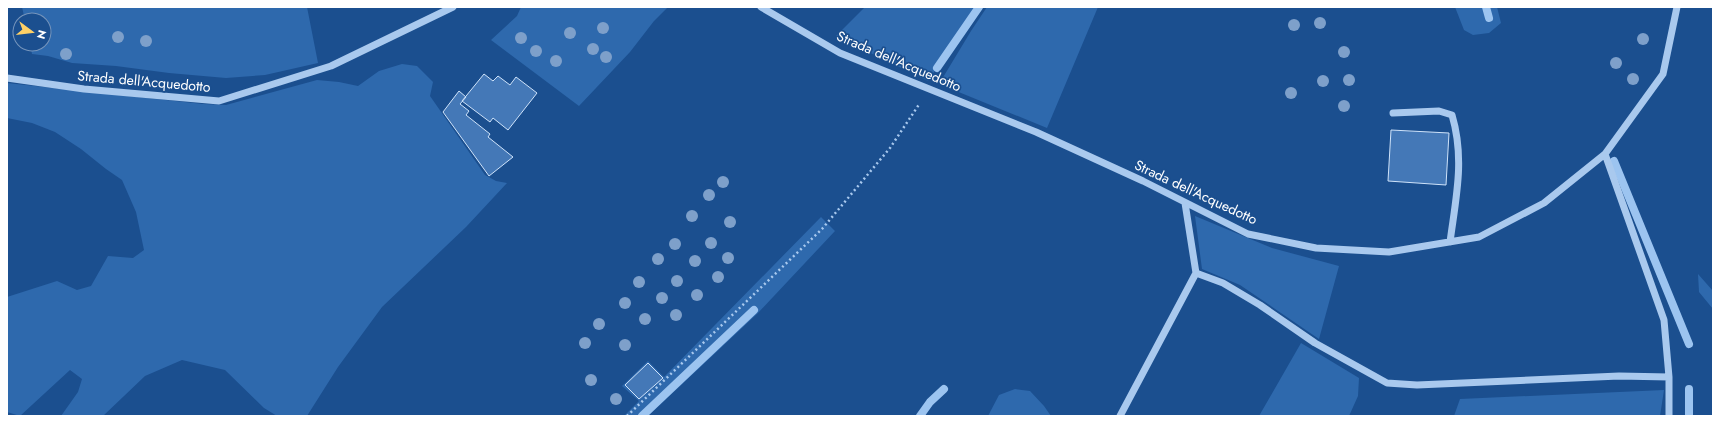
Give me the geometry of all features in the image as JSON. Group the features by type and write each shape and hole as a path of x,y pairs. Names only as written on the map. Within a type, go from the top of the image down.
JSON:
{"street":[{"name":"Strada dell'Acquedotto","path":"7,78 84,89 219,101 330,66 453,7"},
{"name":"Strada dell'Acquedotto","path":"761,7 840,52 1036,132 1248,234 1316,248 1389,252 1479,237 1544,203 1605,154 1663,74 1677,7"},
{"path":"1393,113 1439,111 1452,115 1458,134 1460,167 1450,242"},
{"path":"1605,154 1664,320 1669,377 1669,416"},
{"path":"1120,416 1196,273 1185,203"},
{"path":"1196,273 1223,283 1260,305 1315,342 1387,383 1417,385 1619,376 1669,377"}],"path":[{"path":"627,416 822,229 890,148 928,88"}],"shaded area":[{"path":"22,7 307,7 318,63 265,75 226,78 169,73 116,66 72,63 48,56 32,54 32,52 52,52 52,12 23,12"},
{"path":"521,7 668,7 654,21 630,52 579,106 491,40 517,16"},
{"path":"865,7 977,7 928,81 836,36"},
{"path":"987,7 1098,7 1047,128 939,84"},
{"path":"1455,7 1497,7 1501,23 1489,33 1473,35 1464,30"},
{"path":"402,64 417,66 433,82 430,96 485,175 496,181 507,183 466,227 382,307 338,367 307,416 277,416 264,408 225,370 182,360 145,376 103,416 61,416 78,392 82,379 70,370 20,416 7,412 7,297 57,281 77,290 91,286 108,256 133,258 144,250 136,212 122,180 81,149 55,132 32,123 7,118 7,83 203,104 226,105 317,80 339,82 358,86 379,71"},
{"path":"1195,216 1272,248 1339,266 1319,339 1240,285 1202,269"},
{"path":"821,217 835,231 758,313 648,416 624,416 639,401 622,386 648,361 664,377"},
{"path":"1698,274 1713,291 1713,309 1699,292"},
{"path":"1301,343 1359,378 1358,396 1349,416 1259,416"},
{"path":"1015,389 1030,391 1051,416 988,416 999,395"},
{"path":"1664,390 1660,416 1454,416 1460,399"}],"building":[{"path":"484,74 493,81 498,76 510,85 516,77 537,93 508,130 493,118 490,122 462,101"},
{"path":"459,91 466,97 460,104 469,111 466,115 490,134 488,137 513,157 489,176 443,112"},
{"path":"1391,130 1449,133 1446,185 1388,181"},
{"path":"648,363 663,378 639,399 625,385"}],"waterway":[{"path":"937,68 979,7"},
{"path":"1486,7 1489,18"},
{"path":"1614,161 1689,344"},
{"path":"642,416 754,310"},
{"path":"920,416 930,402 944,389"},
{"path":"1689,389 1689,416"}]}
